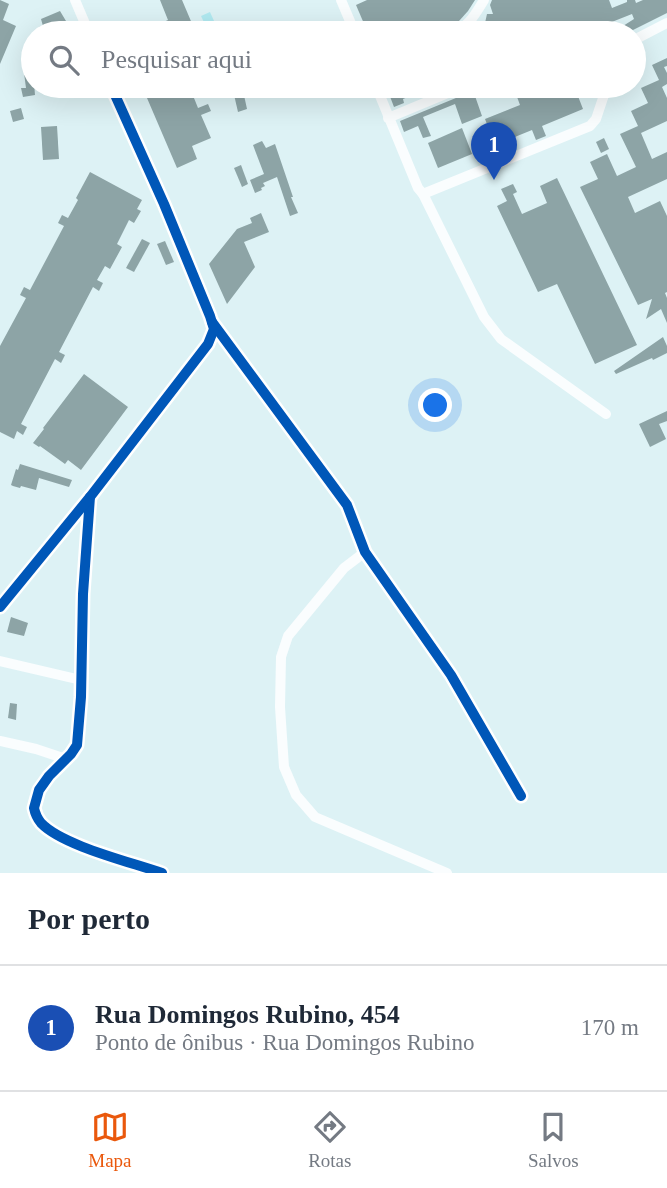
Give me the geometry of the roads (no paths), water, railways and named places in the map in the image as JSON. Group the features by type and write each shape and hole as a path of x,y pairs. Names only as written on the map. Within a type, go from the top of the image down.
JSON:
{"street":[{"path":"75,0 84,21"},
{"path":"471,21 484,0"},
{"path":"345,1 351,21"},
{"path":"646,34 667,23"},
{"path":"0,607 90,497 208,344 214,330 164,204 116,98"},
{"path":"380,98 418,188 484,317 501,339 606,414"},
{"path":"388,118 436,98"},
{"path":"423,194 590,126 596,119 603,98"},
{"path":"212,322 347,505 365,552 451,675 521,796"},
{"path":"90,497 83,594 80,718 76,745 39,790 34,808 43,824 63,837 162,873"},
{"path":"365,552 345,568 288,636 281,657 280,707 284,767 296,795 315,817 447,873"},
{"path":"0,661 81,680"},
{"path":"0,741 66,759"}],"place":[{"name":"Rua Domingos Rubino, 454","path":"494,180"}]}
